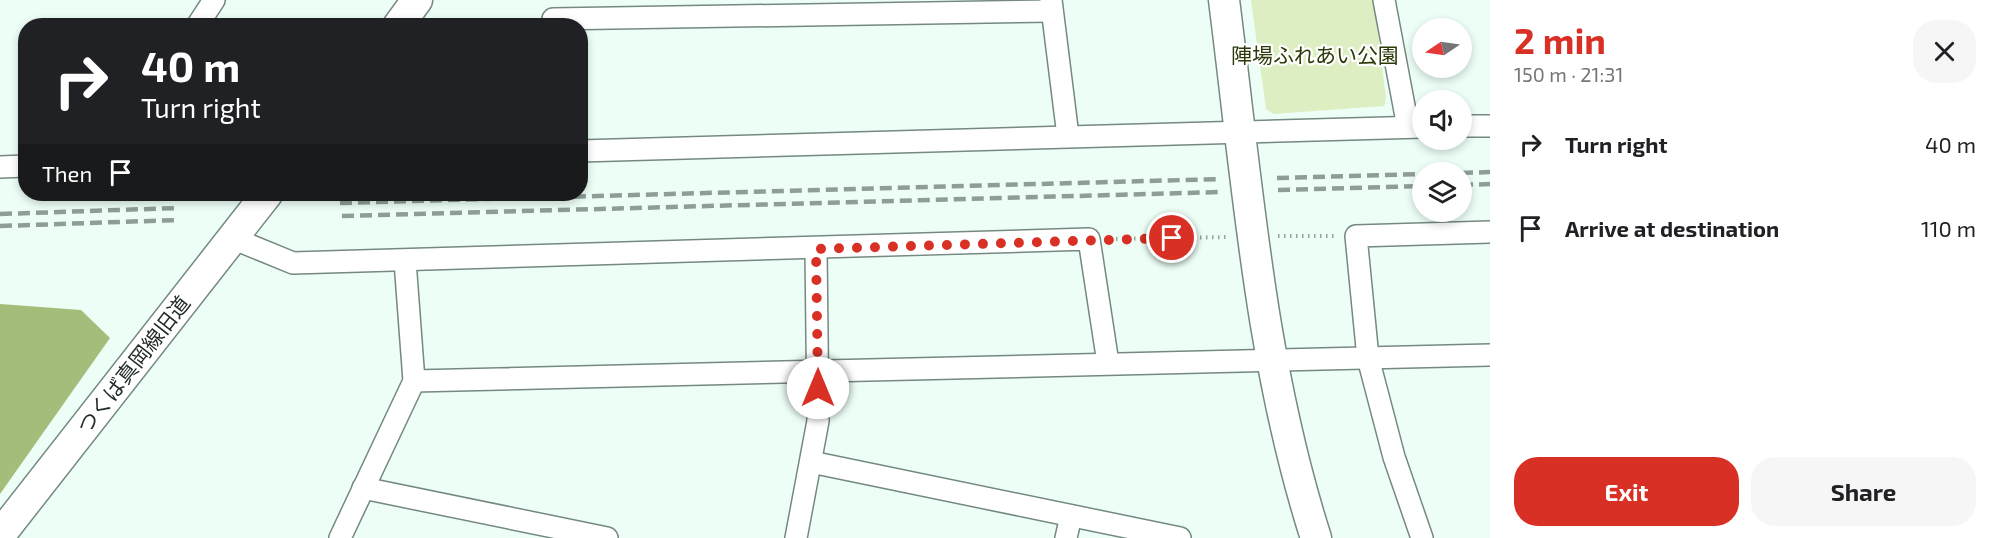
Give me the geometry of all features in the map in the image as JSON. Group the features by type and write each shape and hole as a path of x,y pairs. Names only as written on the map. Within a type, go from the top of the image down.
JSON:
{"street":[{"path":"202,18 214,0"},
{"path":"404,18 417,0"},
{"path":"1224,0 1271,360 1286,434 1316,538"},
{"path":"1384,0 1412,115"},
{"path":"554,15 734,8 1051,6 1068,136"},
{"path":"1472,126 1490,126"},
{"path":"588,151 1412,127"},
{"path":"0,167 18,166"},
{"name":"つくば真岡線旧道","path":"0,535 261,201"},
{"path":"1422,538 1394,457 1368,358 1356,236 1490,232"},
{"path":"232,238 293,263 1089,239 1108,363"},
{"path":"796,538 818,421 816,249"},
{"path":"340,538 414,381 405,261"},
{"path":"414,381 1490,355"},
{"path":"811,462 1180,538"},
{"path":"363,488 554,533 607,538"},
{"path":"1066,538 1071,516"}],"path":[{"path":"1273,236 1356,236"},
{"path":"1089,239 1234,237"}],"green space":[{"name":"陣場ふれあい公園","path":"1251,0 1374,0 1386,98 1384,106 1274,114 1266,109"},
{"path":"0,304 81,310 110,338 0,494"}],"railway":[{"path":"1472,173 1490,172"},
{"path":"1277,178 1412,174"},
{"path":"588,196 1221,179"},
{"path":"1472,185 1490,184"},
{"path":"1278,190 1412,186"},
{"path":"342,216 1222,192"},
{"path":"340,203 413,201"},
{"path":"0,214 178,208"},
{"path":"0,226 178,220"}],"route":[{"path":"818,388 816,249 1172,238"}]}
